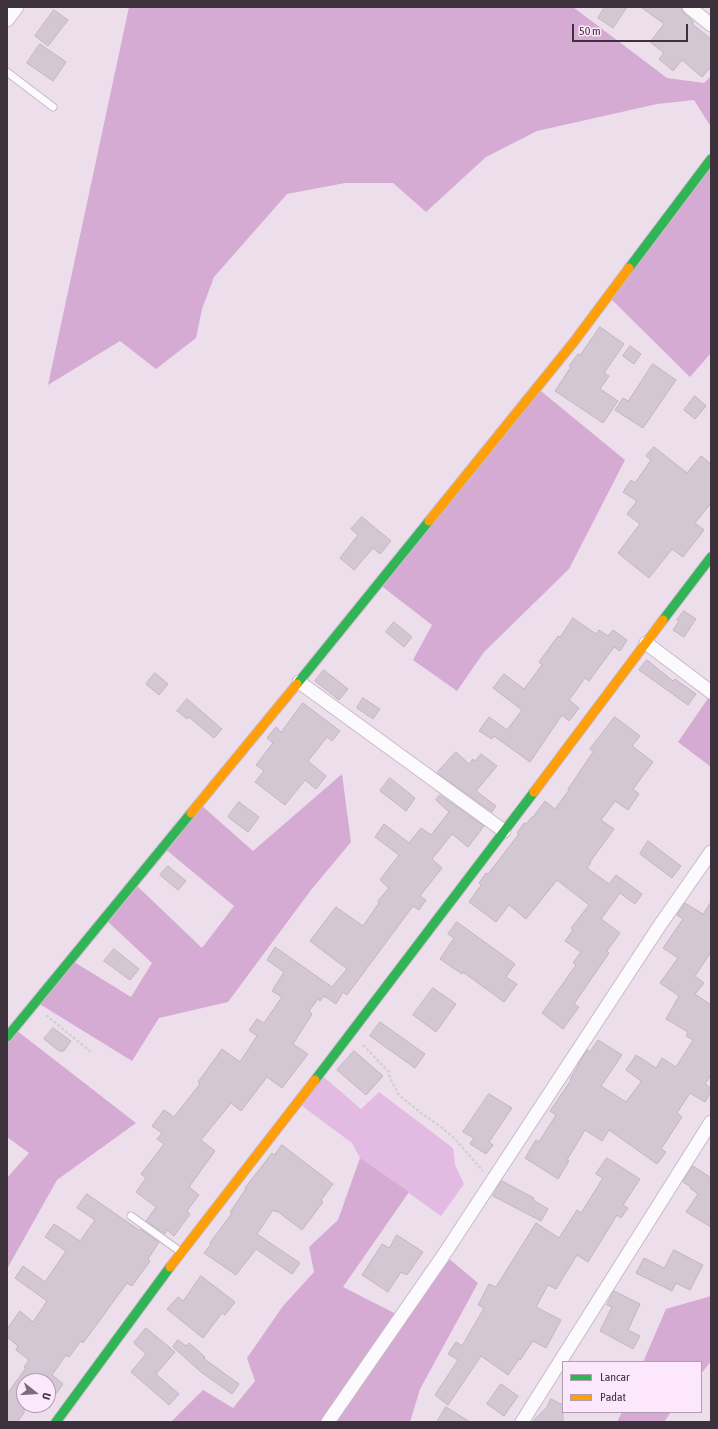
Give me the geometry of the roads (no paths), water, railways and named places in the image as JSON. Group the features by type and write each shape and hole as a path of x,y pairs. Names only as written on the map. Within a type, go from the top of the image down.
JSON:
{"street":[{"path":"7,20 17,7"},
{"path":"689,7 711,25"},
{"path":"7,1037 300,682 573,343 711,159"},
{"path":"56,1422 181,1252 351,1034 711,557"},
{"path":"646,643 711,692"},
{"path":"300,682 504,831"},
{"path":"328,1422 443,1256 660,925 711,852"},
{"path":"522,1422 711,1122"}],"lane":[{"path":"7,72 53,107"},
{"path":"131,1216 181,1252"}]}
